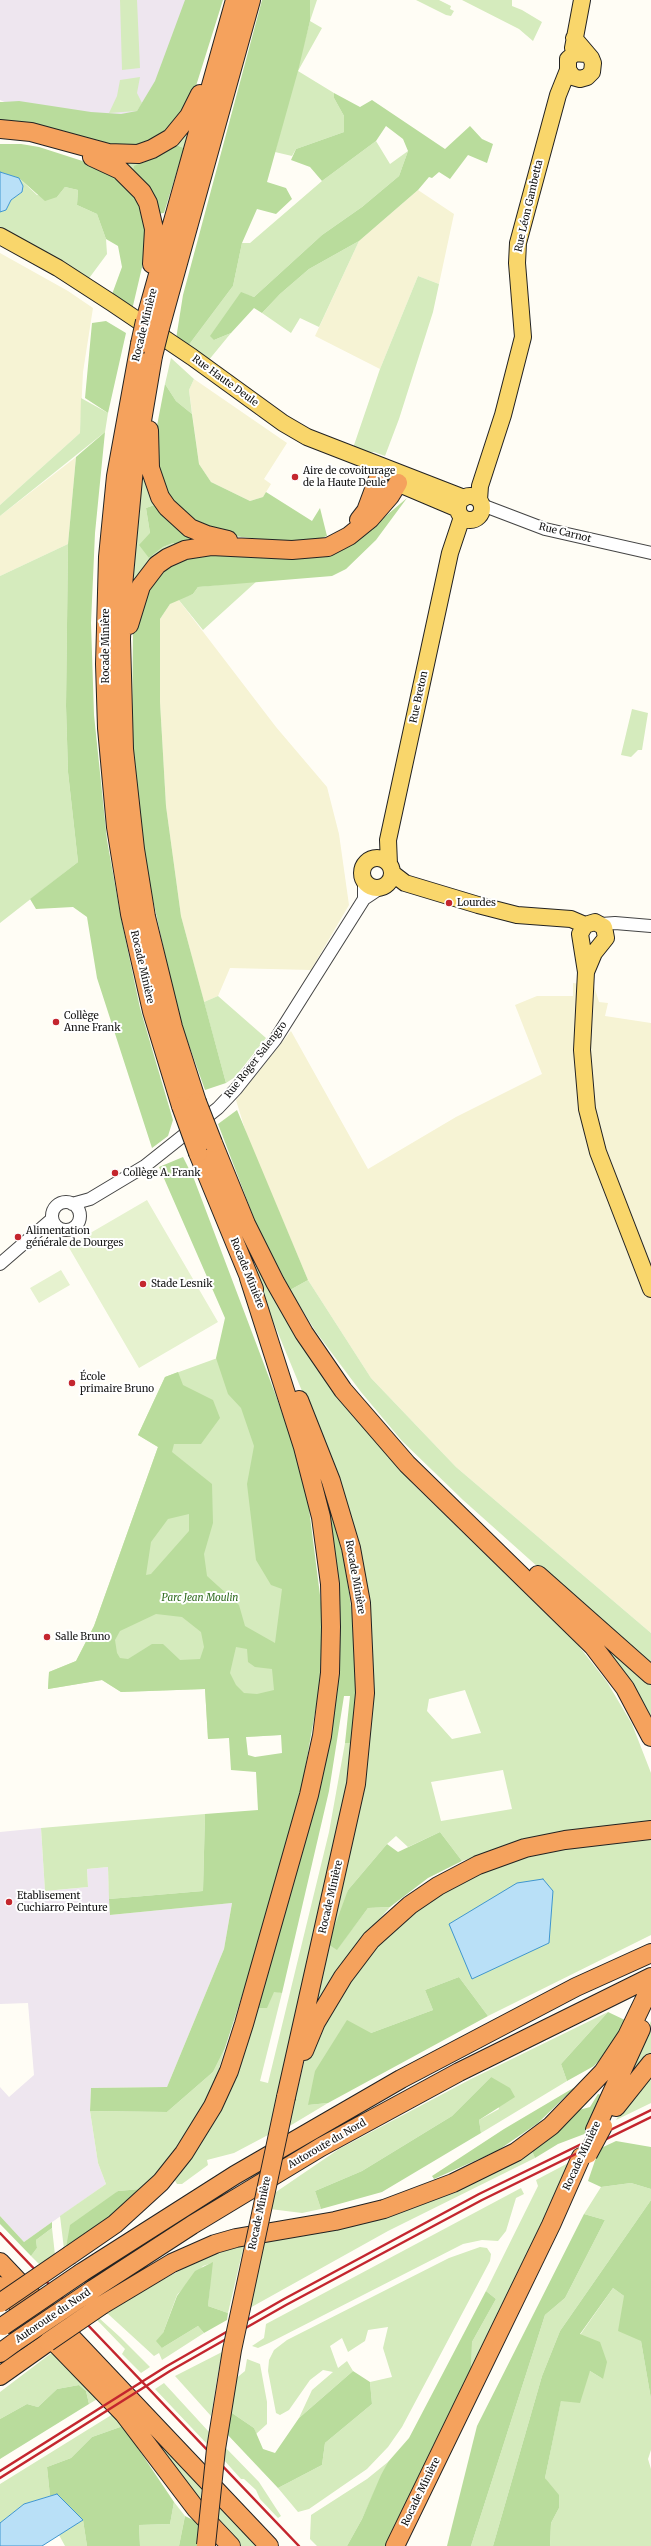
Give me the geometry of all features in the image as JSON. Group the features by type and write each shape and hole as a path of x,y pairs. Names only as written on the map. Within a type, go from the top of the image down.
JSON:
{"highway":[{"name":"Rocade Minière","path":"189,1104 173,1027 146,917 128,793 122,700 123,586 134,468 154,356 153,324 235,0"},
{"name":"Rocade Minière","path":"206,2545 216,2450 232,2350 286,2097 356,1784 363,1725 365,1662 361,1603 351,1548 342,1514 320,1451 249,1278 205,1148 152,1011 130,914 115,820 107,728 105,664 108,557 116,476 140,344 153,324 251,0"},
{"path":"0,129 31,132 117,155 138,154 152,149 171,138 189,116 225,36"},
{"path":"0,137 29,140 94,157 120,170 136,183 148,203 154,229 153,324"},
{"path":"154,356 149,440 150,468 160,497 167,507 190,528 221,539 291,545 316,544 338,535 358,520 366,511 379,476"},
{"path":"122,700 127,668 129,624 141,586 156,565 185,550 211,546 292,550 328,546 349,536 370,519 390,496 400,479"},
{"name":"Rocade Minière","path":"205,1148 304,1333 361,1412 407,1464 593,1646 625,1688 651,1737"},
{"path":"0,2303 115,2224 156,2187 184,2153 213,2106 229,2071 244,2024 309,1795 322,1736 330,1673 331,1612 329,1576 321,1517 303,1447 249,1278"},
{"path":"407,1464 651,1675"},
{"path":"286,2097 316,2022 343,1977 372,1940 410,1905 438,1886 478,1865 525,1848 565,1840 651,1830"},
{"name":"Autoroute du Nord","path":"2,2327 81,2273 235,2175 374,2094 509,2021 651,1954"},
{"name":"Autoroute du Nord","path":"0,2353 92,2290 192,2225 322,2147 459,2072 651,1977"},
{"path":"0,2376 102,2305 172,2263 215,2244 236,2238 334,2221 384,2209 435,2191 500,2160 532,2141 568,2111 602,2072 639,2022 651,1986"},
{"name":"Rocade Minière","path":"395,2546 599,2128 639,2022 651,2002"},
{"path":"599,2128 627,2091 651,2063"},
{"path":"0,2262 269,2546"},
{"path":"0,2286 124,2414 196,2509 231,2546"}],"main road":[{"name":"Rue Léon Gambetta","path":"472,504 503,415 523,337 517,263 518,243 560,89 576,64 574,38 582,0"},
{"name":"Rue Haute Deule","path":"0,236 58,268 112,303 192,357 289,427 318,443 400,479 472,504"},
{"name":"Rue Haute Deule","path":"0,244 89,296 302,444 379,476 432,485 472,504"},
{"name":"Rue Breton","path":"387,878 388,840 450,553 472,504"},
{"name":"Rue Breton","path":"371,859 388,840"},
{"path":"381,858 387,878 373,888 364,882 361,871 363,866 371,859 381,858"},
{"path":"387,878 517,915 562,920 571,919 590,948 602,937"},
{"path":"602,937 592,922 582,935 586,972 582,1050 587,1109 598,1152 651,1289"},
{"path":"586,972 602,937"}],"street":[{"name":"Rue Carnot","path":"472,504 545,529 651,553"},
{"name":"Rue Roger Salengro","path":"72,1204 90,1199 168,1150 218,1108 236,1089 275,1040 364,899 387,878"},
{"path":"364,882 364,899"},
{"path":"602,937 625,925 651,926"},
{"name":"Rue Roger Salengro","path":"80,1217 90,1199"},
{"path":"0,1264 52,1219 56,1206 64,1202 72,1204 76,1207 80,1217 73,1228 38,1232"},
{"path":"52,1219 60,1229"}],"shaded area":[{"path":"0,0 213,0 166,128 37,117 0,100"},
{"path":"418,190 454,214 439,284 418,276 380,369 315,336 359,241"},
{"path":"0,253 68,291 93,308 83,372 80,433 0,505"},
{"path":"194,379 287,443 264,479 271,484 263,497 250,501 211,482 199,464 189,390"},
{"path":"76,457 68,544 0,576 0,516"},
{"path":"178,599 276,727 327,787 339,834 349,905 311,970 230,968 218,996 204,1002 181,916 166,806 160,702 160,619 170,604"},
{"path":"573,983 594,986 599,1002 608,1003 605,1016 651,1023 651,1633 456,1467 371,1378 308,1280 247,1136 236,1100 291,1031 368,1169 456,1117 542,1074 515,1005 537,996 573,996"},
{"path":"41,1828 45,1891 88,1887 87,1869 108,1867 110,1915 232,1903 224,1949 167,2087 91,2088 90,2111 98,2163 106,2184 24,2242 0,2216 0,2087 9,2097 34,2075 28,2003 0,2004 0,1832"}],"green space":[{"path":"120,0 137,0 140,68 122,70"},
{"path":"185,0 223,0 190,105 170,132 131,150 0,124 0,102 19,101 91,112 121,114 137,111 155,81"},
{"path":"262,0 310,0 310,21 298,71 267,182 286,188 292,199 276,214 257,209 242,243 233,286 188,346 176,339 183,295"},
{"path":"310,0 317,0 310,21"},
{"path":"416,0 439,0 451,6 450,9 454,11 451,16 446,15"},
{"path":"462,0 512,0 512,6 542,22 533,41 519,29"},
{"path":"310,21 322,28 298,71 334,93 334,98 344,116 344,132 296,149 292,156 275,152"},
{"path":"140,77 137,93 142,103 137,111 109,113 117,96 120,80"},
{"path":"334,93 360,107 372,100 445,149 470,126 482,139 493,144 487,163 468,155 450,179 439,172 432,178 429,177 418,190 359,241 309,269 280,294 262,313 254,308 231,333 214,340 210,336 241,292 254,297 322,235 362,207 399,176 408,151 403,139 386,126 376,141 322,181 310,167 291,160 296,149 344,132 344,116 334,98"},
{"path":"190,128 184,148 176,145 135,166 132,174 115,159"},
{"path":"376,141 390,164 408,151 399,176 362,207 322,235 254,297 241,293 214,340 231,333 208,361 188,346 233,286 242,243 250,243 322,181"},
{"path":"0,144 21,144 39,147 98,166 126,181 145,213 147,246 132,310 111,297 122,267 118,246 106,239 97,214 77,205 78,190 65,187 57,197 45,201 19,178 0,172"},
{"path":"176,145 184,148 164,213 155,214 132,175 134,166"},
{"path":"19,178 37,195 57,197 65,187 78,190 77,205 97,214 106,239 107,254 87,281 0,230 0,212 6,210 11,200 22,192 23,186"},
{"path":"359,241 319,327 300,318 291,333 262,313 280,294 309,269"},
{"path":"418,276 439,284 433,312 399,419 385,456 374,452 365,453 353,448 380,369"},
{"path":"106,321 126,333 108,413 85,398 92,323"},
{"path":"171,358 194,379 189,390 192,414 176,401 165,384"},
{"path":"165,384 176,401 192,414 199,464 211,482 250,501 263,497 266,492 312,521 320,508 327,536 317,540 280,541 223,535 191,526 159,482 156,431"},
{"path":"81,398 108,413 105,432 0,516 0,505 80,433"},
{"path":"105,432 95,533 91,623 94,715 107,840 121,918 140,1008 173,1120 168,1136 152,1148 97,978 87,917 73,907 36,909 30,899 78,862 68,772 66,706 68,544 76,457"},
{"path":"148,469 160,503 146,508 150,533 149,558 163,547 173,543 179,548 131,597 142,473"},
{"path":"407,498 376,540 346,569 332,576 198,587 193,594 170,604 160,619 160,702 166,806 181,916 226,1083 205,1090 178,1014 146,868 132,735 133,627 143,589 162,565 193,553 361,537"},
{"path":"160,503 205,537 179,548 173,543 163,547 149,558 139,545 150,533 146,508"},
{"path":"68,544 66,706 68,772 78,862 0,923 0,576"},
{"path":"257,581 203,630 178,599 193,594 198,587"},
{"path":"632,709 648,713 642,750 638,750 631,757 621,755"},
{"path":"218,996 266,1038 235,1077 226,1083 204,1002"},
{"path":"237,1110 308,1280 290,1290 255,1221 218,1124"},
{"path":"183,1157 194,1179 295,1450 307,1493 321,1603 322,1646 319,1690 301,1792 248,1977 225,2048 213,2072 167,2112 90,2111 91,2088 167,2087 224,1949 232,1903 110,1915 109,1899 203,1891 205,1814 258,1810 256,1772 231,1770 229,1738 208,1739 205,1689 121,1692 102,1680 48,1689 49,1672 76,1661 94,1626 158,1447 138,1435 165,1377 178,1372 183,1385 213,1400 220,1418 201,1444 174,1444 172,1452 212,1484 213,1523 204,1554 207,1576 239,1605 245,1626 275,1643 282,1589 271,1585 256,1560 247,1484 254,1446 241,1408 228,1394 216,1358 225,1318 159,1167","holes":["189,1514 189,1531 151,1574 146,1575 151,1542 168,1519","156,1614 182,1617 201,1632 204,1647 200,1659 180,1660 163,1644 152,1644 128,1659 120,1658 117,1653 115,1640 120,1631","236,1647 247,1649 248,1662 255,1667 272,1669 274,1690 257,1694 244,1693 236,1685 230,1673","281,1735 282,1753 255,1757 248,1755 246,1737"]},
{"name":"Stade Lesnik","path":"147,1200 218,1322 139,1368 68,1246"},
{"path":"250,1256 296,1337 376,1441 414,1485 578,1645 607,1682 632,1724 651,1773 651,1823 520,1841 462,1861 440,1832 408,1847 396,1836 387,1844 348,1890 337,1949 368,1908 390,1907 352,1951 310,2019 370,1671 321,1437 247,1258","holes":["465,1690 481,1733 452,1739 427,1711 429,1699","503,1770 512,1809 441,1821 431,1782"]},
{"path":"61,1270 70,1285 39,1303 30,1288"},
{"path":"308,1280 371,1378 456,1467 651,1633 651,1668 463,1500 402,1441 361,1392 316,1332 290,1290"},
{"name":"Parc Jean Moulin","path":"234,1352 292,1599 281,1735 208,1739 205,1689 121,1692 102,1680 48,1689 49,1672 76,1661 94,1626 158,1447 138,1435 165,1377"},
{"path":"325,1491 344,1559 352,1613 357,1685 353,1743 345,1743 350,1696 344,1696 329,1791 282,1993 274,1992 267,2008 255,2008 327,1753 337,1694 339,1660"},
{"path":"607,1641 651,1681 651,1720 602,1645"},
{"path":"345,1743 353,1743 346,1795 268,2135 234,2153 207,2160 208,2165 182,2184 177,2184 174,2179 255,2008 274,1991 282,1993 260,2081 268,2083 329,1832"},
{"path":"205,1814 203,1891 109,1899 108,1867 87,1869 88,1887 45,1891 41,1828"},
{"path":"440,1832 462,1861 428,1878 390,1907 368,1908 337,1950 328,1944 348,1890 387,1844 398,1852"},
{"path":"651,1837 651,1935 488,2016 459,1977 425,1990 433,2010 371,2033 308,2105 328,2103 288,2127 305,2059 351,1976 393,1928 447,1887 527,1854"},
{"path":"459,1977 488,2016 328,2103 308,2105 315,2071 347,2020 371,2033 433,2010 425,1990"},
{"path":"608,2012 561,2064 567,2081 481,2133 479,2120 499,2109 491,2077 452,2116 362,2171 315,2191 321,2209 302,2213 270,2209 273,2194 339,2149 471,2079"},
{"path":"608,2012 627,2021 609,2049 594,2066 567,2081 561,2064"},
{"path":"651,2021 651,2057 626,2086 639,2049"},
{"path":"225,2048 214,2086 194,2124 175,2153 141,2189 118,2191 64,2249 60,2216 106,2184 98,2163 90,2111 167,2112 213,2072"},
{"path":"651,2071 651,2103 616,2120 631,2096"},
{"path":"491,2077 510,2088 515,2097 479,2120 481,2133 382,2192 321,2209 315,2191 362,2171 452,2116"},
{"path":"575,2087 538,2123 497,2151 434,2179 432,2176 504,2129"},
{"path":"598,2094 606,2096 587,2133 558,2144 535,2158 532,2151 579,2110 590,2107"},
{"path":"616,2141 651,2147 651,2189 631,2183 601,2187 588,2181 599,2149"},
{"path":"532,2151 535,2158 388,2231 248,2309 263,2239 421,2205 489,2175"},
{"path":"574,2160 471,2374 472,2342 496,2299 486,2291 538,2186 536,2180"},
{"path":"631,2183 651,2189 651,2200 560,2331 542,2376 493,2546 471,2546 545,2315 565,2298 605,2220 584,2214 601,2187"},
{"path":"521,2188 524,2194 516,2198 506,2231 498,2241 482,2240 463,2244 269,2343 258,2348 252,2346 264,2338 266,2324"},
{"path":"141,2189 114,2213 66,2248 70,2225 118,2191"},
{"path":"651,2200 651,2399 641,2341 618,2331 624,2296 613,2288 580,2334 600,2342 607,2362 603,2379 590,2371 580,2403 561,2401 545,2478 559,2495 559,2508 551,2523 550,2546 493,2546 542,2376 560,2331"},
{"path":"584,2214 605,2220 565,2298 545,2315 471,2546 447,2546 477,2426"},
{"path":"0,2216 24,2242 52,2222 52,2228 36,2240 37,2248 31,2256 0,2224"},
{"path":"52,2228 55,2255 40,2265 31,2256 37,2248 36,2240"},
{"path":"244,2245 228,2313 208,2306 212,2263 203,2266 177,2295 163,2333 162,2348 198,2326 204,2333 162,2360 159,2353 154,2356 107,2313 140,2292 203,2258"},
{"path":"480,2247 487,2248 491,2254 490,2261 402,2427 388,2447 367,2469 309,2509 298,2512 278,2488 322,2465 325,2443 372,2404 370,2382 392,2377 383,2348 388,2327 368,2330 365,2341 348,2352 342,2338 330,2346 338,2368 347,2361 353,2371 299,2418 312,2390 333,2372 323,2370 310,2380 289,2410 280,2415 276,2413 268,2371 269,2360 274,2350 287,2340 449,2258"},
{"path":"213,2262 208,2306 228,2313 227,2320 204,2333 198,2326 162,2348 156,2341 163,2333 177,2296 195,2271"},
{"path":"613,2288 624,2296 641,2341 651,2399 651,2450 648,2459 651,2469 651,2546 550,2546 551,2523 559,2508 545,2478 561,2400 590,2371 603,2379 580,2335"},
{"path":"486,2291 496,2299 472,2342 471,2374 386,2546 347,2546 362,2519 388,2462 409,2438"},
{"path":"99,2318 150,2367 141,2373 122,2354 125,2349 97,2320"},
{"path":"54,2351 99,2398 89,2404 86,2391 79,2385 57,2389 38,2407 27,2404 0,2419 0,2392"},
{"path":"222,2352 217,2379 211,2416 175,2376"},
{"path":"247,2359 260,2364 267,2402 267,2424 256,2434 254,2428 229,2411 234,2380 245,2371"},
{"path":"353,2371 370,2382 372,2404 325,2443 322,2465 278,2488 226,2433 229,2411 254,2428 263,2449 275,2453 299,2418"},
{"path":"164,2383 209,2432 207,2444 155,2389"},
{"path":"79,2385 86,2391 89,2404 0,2459 0,2419 27,2404 38,2407 57,2389"},
{"path":"126,2406 202,2486 200,2506"},
{"path":"113,2414 123,2426 92,2437 71,2458 47,2467 50,2496 24,2504 0,2523 0,2484"},
{"path":"123,2426 174,2502 170,2524 139,2525 140,2546 87,2546 83,2520 57,2494 50,2496 47,2467 71,2458 92,2437"},
{"path":"224,2446 259,2482 281,2516 278,2518 260,2499 256,2490 244,2479 241,2479 223,2459"},
{"path":"388,2462 362,2519 347,2546 317,2546 310,2539 311,2515 367,2479"},
{"path":"218,2500 259,2546 237,2546 216,2525"},
{"path":"174,2502 185,2516 179,2546 140,2546 139,2525 170,2524"},
{"path":"185,2516 199,2523 197,2546 179,2546"},
{"path":"83,2520 87,2546 65,2546 59,2535"}],"water":[{"path":"0,172 19,178 23,186 22,192 11,200 6,210 0,212"},
{"path":"543,1879 553,1891 549,1943 472,1979 449,1924 517,1883"},
{"path":"57,2494 83,2520 42,2546 0,2546 0,2523 24,2504"}],"railway":[{"path":"0,2471 167,2366 284,2299 479,2194 651,2110"},
{"path":"0,2478 170,2371 286,2305 482,2200 651,2117"},
{"path":"0,2233 299,2546"}],"place":[{"name":"Aire de covoiturage de la Haute Deule","path":"295,477"},
{"name":"Lourdes","path":"449,903"},
{"name":"Collège Anne Frank","path":"56,1022"},
{"name":"Collège A. Frank","path":"115,1173"},
{"name":"Alimentation générale de Dourges","path":"18,1237"},
{"name":"Stade Lesnik","path":"143,1284"},
{"name":"École primaire Bruno","path":"72,1383"},
{"name":"Salle Bruno","path":"47,1637"},
{"name":"Etablisement Cuchiarro Peinture","path":"9,1902"}]}
